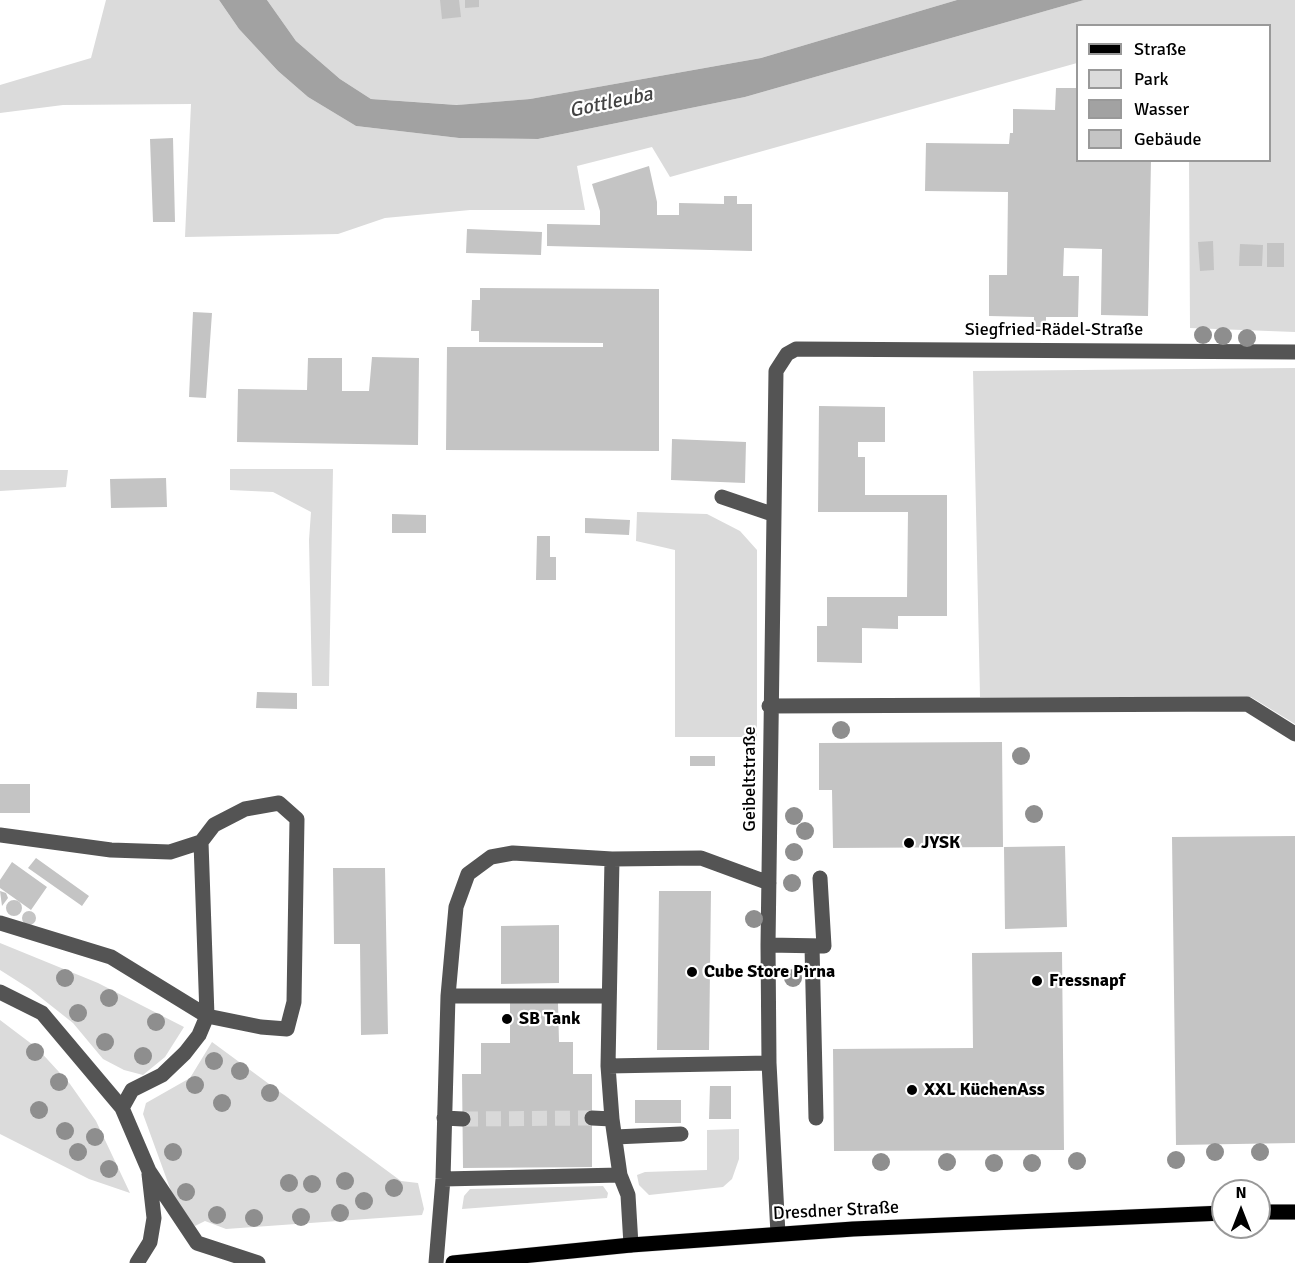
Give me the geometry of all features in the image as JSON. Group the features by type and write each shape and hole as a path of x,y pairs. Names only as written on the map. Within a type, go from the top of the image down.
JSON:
{"main road":[{"path":"1271,1212 1295,1212"},
{"name":"Dresdner Straße","path":"453,1263 631,1245 778,1234 1211,1214"}],"street":[{"name":"Geibeltstraße","path":"778,1234 770,1063 768,945 772,514 776,371 787,354 796,349 812,349"},
{"name":"Siegfried-Rädel-Straße","path":"812,349 1295,352"},
{"path":"722,497 772,514"},
{"path":"770,706 985,707 1077,704 1247,704 1295,734"},
{"path":"0,835 111,850 170,852 201,842 213,825 245,809 279,803 297,819 294,1002 287,1029 261,1027 207,1016 111,957 0,923"},
{"path":"122,1108 132,1090 162,1075 185,1053 199,1035 207,1016 201,842"},
{"path":"436,1263 443,1179 448,996 456,907 468,874 491,857 513,854 612,859 701,858 769,883"},
{"path":"612,859 608,1066 612,1119 620,1174 628,1195 631,1245"},
{"path":"768,945 824,946 820,878"},
{"path":"812,946 816,1118"},
{"path":"0,992 42,1013 122,1108 149,1171 197,1243 258,1263"},
{"path":"448,996 609,996"},
{"path":"608,1066 770,1063"},
{"path":"444,1118 463,1119"},
{"path":"592,1118 612,1119"},
{"path":"615,1137 681,1134"},
{"path":"137,1263 150,1242 154,1218 149,1171"},
{"path":"443,1179 620,1174"}],"green space":[{"path":"106,0 219,0 239,29 278,71 308,97 356,126 459,138 538,139 745,97 1084,0 1295,0 1295,332 1190,328 1189,162 1271,162 1271,24 1076,24 1076,63 670,177 652,147 577,166 585,210 470,210 385,218 338,234 185,237 191,104 63,105 0,113 0,85 91,58"},
{"path":"267,0 957,0 761,58 530,99 458,105 371,99 340,79 296,41"},
{"path":"1295,368 1295,724 1251,697 980,697 973,371"},
{"path":"230,469 333,469 329,686 312,686 309,540 311,512 273,492 230,490"},
{"path":"0,470 68,470 66,487 0,491"},
{"path":"637,512 707,514 740,531 757,550 757,737 675,737 675,550 636,541"},
{"path":"0,943 98,983 184,1027 165,1057 143,1075 124,1070 103,1059 73,1023 30,989 0,970"},
{"path":"0,1020 37,1048 70,1084 96,1121 130,1193 89,1179 0,1134"},
{"path":"212,1042 401,1181 418,1183 424,1209 422,1215 226,1229 205,1221 195,1226 175,1202 143,1114 146,1103 190,1078"},
{"path":"739,1129 739,1159 732,1179 723,1187 649,1195 639,1185 637,1175 645,1172 707,1170 707,1130"},
{"path":"603,1186 608,1193 607,1198 462,1209 464,1196 470,1189"}],"water":[{"name":"Gottleuba","path":"219,0 267,0 296,41 340,79 371,99 457,105 530,99 761,58 957,0 1084,0 745,97 538,139 459,138 356,126 308,97 278,71 239,29"}],"building":[{"path":"440,0 459,0 461,17 442,19"},
{"path":"465,0 479,0 479,7 465,8"},
{"path":"1056,88 1076,88 1076,162 1151,162 1148,316 1101,315 1102,249 1064,248 1063,276 1079,276 1078,317 1046,317 1046,327 1034,327 1034,317 989,316 989,275 1007,275 1008,192 925,191 926,143 1009,144 1010,133 1013,133 1013,109 1055,110"},
{"path":"173,138 175,222 153,222 150,139"},
{"path":"649,166 657,202 657,215 679,215 679,203 724,204 724,196 737,196 737,204 752,204 752,251 547,246 547,224 600,225 600,211 592,184"},
{"path":"467,229 542,232 541,255 466,253"},
{"path":"1213,241 1214,270 1200,271 1198,242"},
{"path":"1267,243 1284,243 1284,267 1267,267"},
{"path":"1240,244 1263,245 1262,266 1239,266"},
{"path":"480,288 659,289 659,451 446,450 447,347 603,347 603,343 479,342 479,331 471,331 472,300 480,300"},
{"path":"193,312 212,313 206,398 189,397"},
{"path":"372,357 419,358 418,445 237,442 238,389 307,390 308,358 342,358 342,391 369,391"},
{"path":"819,406 885,407 885,442 858,442 858,457 865,457 865,495 947,495 947,616 898,616 898,629 862,628 862,663 817,662 817,626 827,626 827,597 907,597 908,512 818,512"},
{"path":"672,439 746,442 745,483 671,480"},
{"path":"166,478 167,507 111,508 110,479"},
{"path":"392,514 426,515 426,533 392,533"},
{"path":"585,518 630,520 629,535 585,533"},
{"path":"537,536 550,536 550,557 556,557 556,580 536,580"},
{"path":"257,692 297,693 297,709 256,708"},
{"path":"1002,742 1003,847 833,848 832,790 819,790 819,743"},
{"path":"690,756 715,756 715,766 690,766"},
{"path":"0,784 30,784 30,813 0,813"},
{"path":"1295,836 1295,1143 1176,1145 1172,837"},
{"path":"1065,846 1067,927 1005,929 1004,847"},
{"path":"36,858 89,896 82,906 28,868"},
{"path":"12,862 47,887 31,910 0,888 0,880"},
{"path":"333,868 385,868 388,1034 361,1035 360,944 334,944"},
{"path":"0,891 6,893 8,898 2,906"},
{"path":"659,891 711,891 709,1050 657,1050"},
{"path":"14,900 22,908 14,916 6,908"},
{"path":"26,911 32,911 36,918 32,925 26,925 22,921 22,915"},
{"path":"559,925 559,983 501,984 501,926"},
{"path":"1062,952 1064,1150 834,1151 833,1049 973,1048 972,953"},
{"path":"510,1003 558,1003 559,1042 573,1042 573,1074 592,1074 592,1167 463,1168 462,1074 481,1074 481,1043 510,1043"},
{"path":"710,1086 731,1086 731,1119 709,1119"},
{"path":"635,1100 681,1100 681,1123 635,1123"}],"tunnel":[{"path":"463,1119 592,1118"}],"place":[{"name":"JYSK","path":"909,843"},
{"name":"Cube Store Pirna","path":"692,972"},
{"name":"Fressnapf","path":"1037,981"},
{"name":"SB Tank","path":"507,1019"},
{"name":"XXL KüchenAss","path":"912,1090"}]}
